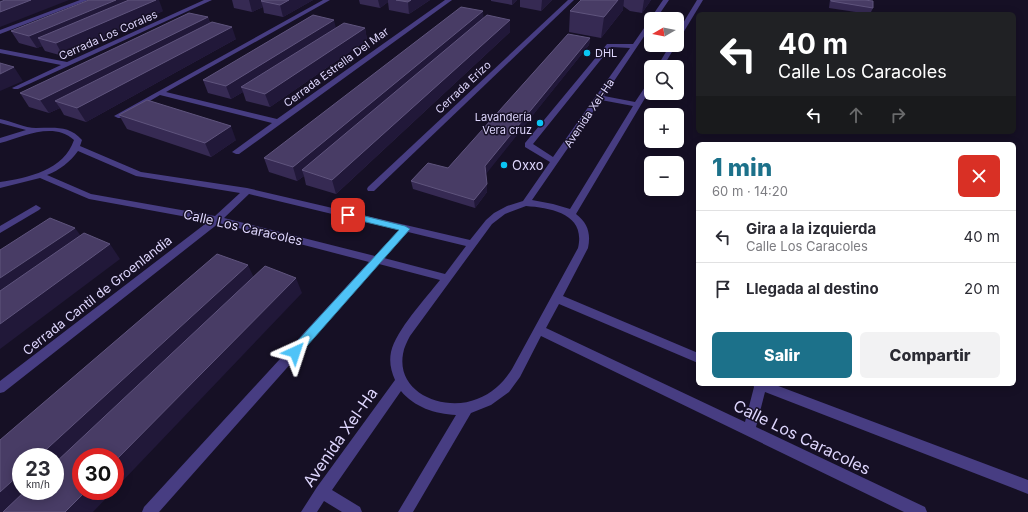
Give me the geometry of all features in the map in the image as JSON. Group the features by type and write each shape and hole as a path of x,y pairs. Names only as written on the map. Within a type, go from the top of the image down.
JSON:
{"street":[{"path":"0,32 85,0"},
{"name":"Cerrada Los Corales","path":"16,88 209,0"},
{"path":"118,116 327,0"},
{"name":"Cerrada Estrella Del Mar","path":"236,152 449,0"},
{"name":"Cerrada Erizo","path":"371,189 571,0"},
{"path":"658,12 666,0"},
{"path":"684,26 700,0"},
{"name":"Avenida Xel-Ha","path":"526,203 644,32"},
{"path":"555,162 528,144 609,45 634,46"},
{"path":"0,51 67,64"},
{"path":"159,93 279,122"},
{"path":"572,214 644,94"},
{"path":"599,97 637,105"},
{"path":"0,121 35,130 64,130 74,134 78,140 77,148 70,157 58,166 40,175 21,181 0,185"},
{"path":"0,141 35,130"},
{"path":"77,148 139,174 247,191 472,244"},
{"name":"Calle Los Caracoles","path":"40,175 89,196 217,219 447,278"},
{"name":"Cerrada Cantil de Groenlandia","path":"0,388 217,219 247,191"},
{"path":"526,203 558,207 572,214 581,225 585,236 583,248 516,373 504,390 486,402 466,408 446,409 427,404 411,394 401,381 396,365 398,349 405,334 472,244 497,214 510,207 526,203"},
{"path":"0,230 36,208"},
{"path":"149,512 405,229"},
{"path":"556,298 696,357"},
{"name":"Calle Los Caracoles","path":"539,330 920,512"},
{"name":"Avenida Xel-Ha","path":"308,512 401,381"},
{"path":"749,430 760,386"},
{"name":"Calle Los Caracoles","path":"765,386 1028,487"},
{"path":"405,512 466,408"},
{"path":"322,492 356,512"}],"building":[{"path":"5,0 31,0 0,12 0,2"},
{"path":"89,0 116,0 29,36 11,31"},
{"path":"129,0 156,0 56,43 38,38"},
{"path":"289,0 280,5 261,1"},
{"path":"396,0 411,0 408,2"},
{"path":"581,0 618,0 604,17 570,11"},
{"path":"831,1 873,1 873,8"},
{"path":"461,7 483,11 293,167 264,158"},
{"path":"189,13 208,17 40,100 20,93"},
{"path":"313,15 334,20 226,86 203,80"},
{"path":"487,15 510,20 332,180 302,170"},
{"path":"212,22 232,27 77,108 55,101"},
{"path":"344,23 365,28 265,94 241,87"},
{"path":"568,34 590,38 485,166 487,184 474,200 411,181 428,163 448,168"},
{"path":"0,63 14,67 0,74"},
{"path":"147,100 231,126 205,143 119,115"},
{"path":"50,218 75,228 0,278 0,250"},
{"path":"84,233 110,244 0,324 0,291"},
{"path":"217,254 248,265 48,448 12,448 12,481 0,492 0,440"},
{"path":"265,266 296,278 124,452 124,448 72,448 72,500 77,500 65,512 3,512 16,500 64,500 64,455"}],"place":[{"name":"DHL","path":"587,53"},
{"name":"Lavandería Vera cruz","path":"540,123"},
{"name":"Oxxo","path":"504,165"}],"route":[{"path":"295,352 405,229 348,215"}]}
